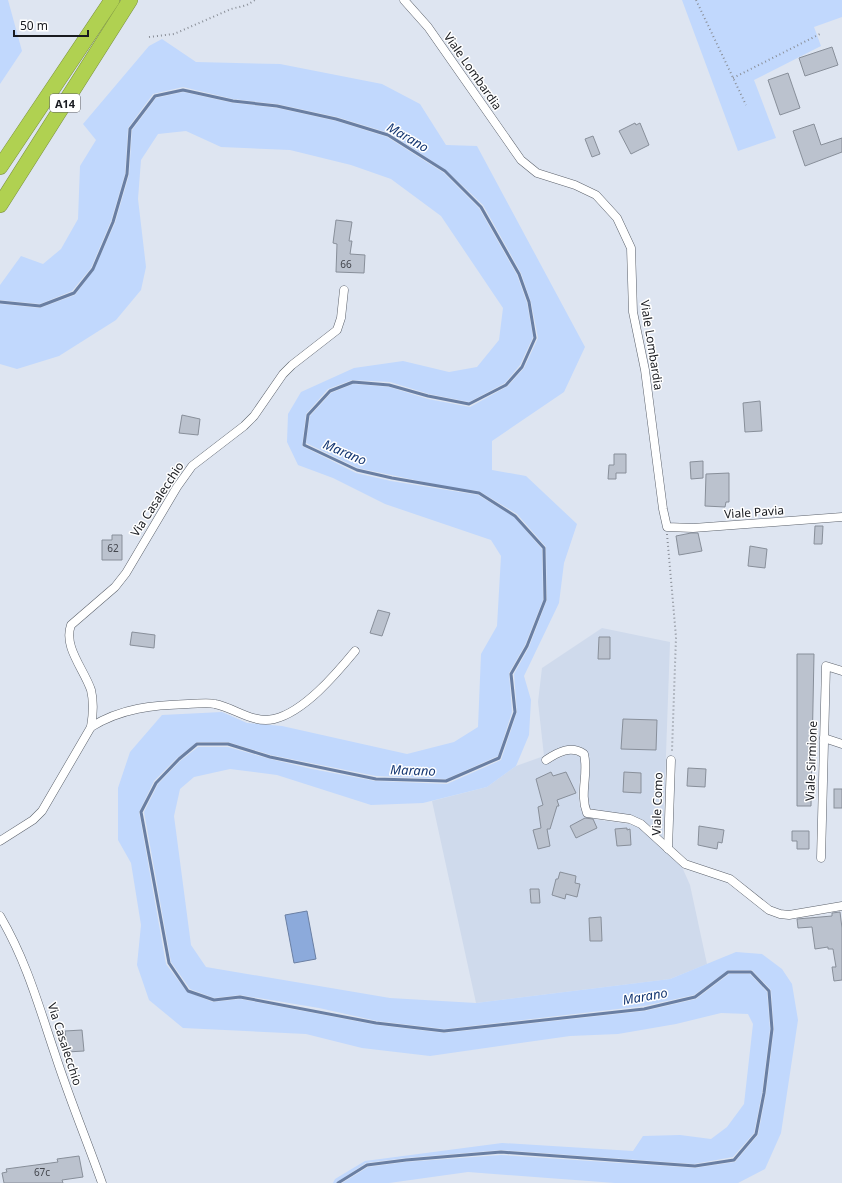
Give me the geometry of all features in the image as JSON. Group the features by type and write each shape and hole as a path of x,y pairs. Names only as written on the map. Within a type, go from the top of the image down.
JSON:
{"highway":[{"name":"A14","path":"0,167 112,0"},
{"name":"A14","path":"0,205 130,0"}],"street":[{"name":"Viale Lombardia","path":"406,0 428,27 521,160 537,173 575,185 596,196 618,218 631,248 633,312 645,370 663,509 667,527"},
{"name":"Via Casalecchio","path":"0,841 33,820 42,811 92,727 94,712 91,692 85,673 68,640 71,625 115,587 126,573 177,487 192,466 244,426 254,416 292,365 337,330 341,318 344,290"},
{"name":"Viale Pavia","path":"667,527 693,528 842,517"},
{"name":"Via Casalecchio","path":"92,727 106,718 121,712 164,704 215,704 257,719 273,719 288,714 302,705 339,671 355,651"},
{"name":"Viale Sirmione","path":"821,858 826,666 842,671"},
{"path":"824,738 842,744"},
{"name":"Viale Como","path":"546,760 567,750 578,750 584,754 586,763 583,794 584,805 587,813 630,819 641,824 685,864 730,879 769,910 780,914 789,915 842,906"},
{"name":"Viale Como","path":"668,849 671,760"},
{"name":"Via Casalecchio","path":"0,916 13,938 28,970 59,1066 102,1183"}],"path":[{"path":"149,37 174,34 231,10 247,5 255,0"},
{"path":"696,0 746,105"},
{"path":"733,78 820,34"},
{"path":"667,527 676,637 671,760"}],"shaded area":[{"path":"0,0 8,0 22,51 0,84"},
{"path":"682,0 842,0 842,17 814,27 821,46 754,80 776,138 738,151"},
{"path":"162,39 196,62 280,64 382,84 420,104 446,145 477,146 585,347 564,392 492,441 492,470 526,476 577,524 564,563 559,603 524,676 531,700 529,735 516,766 487,787 423,803 371,805 277,775 230,769 194,777 180,789 174,816 191,945 206,967 390,998 476,1003 670,979 736,952 762,954 782,969 792,984 798,1020 781,1133 765,1169 738,1183 615,1183 468,1172 389,1183 342,1183 368,1167 406,1162 501,1155 695,1168 735,1162 758,1135 766,1093 774,1029 771,990 752,970 728,970 694,995 644,1006 444,1029 377,1021 319,1008 240,995 214,998 190,989 171,962 144,812 158,784 180,761 198,747 228,747 312,769 375,781 447,784 501,760 517,712 514,674 529,647 547,600 546,547 517,514 479,491 448,487 358,468 306,443 310,416 331,393 353,384 389,387 428,399 470,407 508,386 524,368 538,338 531,302 521,273 483,205 446,170 389,133 337,117 277,104 233,99 183,87 153,94 128,128 125,174 111,221 91,268 72,291 40,304 0,300 0,285 21,256 43,264 61,249 78,219 80,166 96,140 83,124 149,46"},
{"path":"183,92 233,103 277,108 336,121 387,137 444,173 479,208 517,275 527,303 533,337 520,365 505,383 469,402 429,394 390,382 352,380 328,389 306,414 302,446 356,473 391,481 478,495 514,517 542,549 543,600 525,645 509,673 512,712 498,756 446,779 376,776 271,755 228,742 197,742 177,758 154,781 139,812 166,964 187,992 213,1002 240,999 376,1025 444,1033 645,1011 696,999 729,974 750,974 767,992 770,1029 762,1093 754,1133 733,1157 694,1164 501,1150 405,1158 366,1163 336,1183 333,1183 335,1179 365,1161 502,1143 633,1151 643,1136 680,1135 711,1139 727,1127 744,1104 753,1024 748,1014 721,1013 676,1024 618,1034 570,1036 430,1056 362,1048 306,1034 183,1028 149,1000 137,965 141,925 131,863 118,840 118,788 130,752 162,715 222,712 247,723 282,726 407,754 454,742 478,727 481,654 497,626 501,556 491,540 385,504 333,478 298,465 287,442 288,414 301,392 354,368 403,361 449,372 477,367 499,340 503,308 441,216 391,179 351,165 290,150 221,147 186,131 158,134 141,160 138,199 146,267 141,290 116,320 59,356 17,369 0,364 0,304 40,308 75,295 94,270 115,223 129,175 132,130 156,98"},
{"path":"602,628 670,642 663,839 643,820 631,816 590,810 587,794 590,763 587,751 579,746 567,746 544,757 548,763 568,754 580,756 582,764 578,794 580,806 584,816 592,819 629,824 639,827 682,867 690,885 707,964 670,979 476,1003 432,801 487,787 516,766 544,756 538,702 542,668"},
{"path":"307,911 316,959 294,963 285,915"}],"building":[{"path":"832,47 838,65 805,76 799,58"},
{"path":"788,73 800,108 780,115 768,80"},
{"path":"635,123 636,125 640,123 649,145 631,154 619,131"},
{"path":"814,124 821,145 842,138 842,152 805,166 793,131"},
{"path":"593,136 600,154 592,157 585,139"},
{"path":"336,220 352,222 349,241 352,241 350,254 365,255 364,273 336,272 337,244 333,243"},
{"path":"760,401 762,431 745,432 743,403"},
{"path":"182,415 200,419 198,435 179,433"},
{"path":"614,454 626,454 626,473 616,473 616,479 608,479 609,465 614,465"},
{"path":"703,461 703,478 691,479 690,462"},
{"path":"729,473 729,502 726,502 725,507 705,506 706,474"},
{"path":"815,526 823,526 822,544 814,544"},
{"path":"698,533 702,551 679,555 676,536"},
{"path":"112,535 122,535 122,560 102,560 102,540 112,540"},
{"path":"750,546 767,549 765,568 748,566"},
{"path":"378,610 390,613 382,636 370,633"},
{"path":"132,632 155,635 154,648 130,645"},
{"path":"599,637 610,637 610,659 598,659"},
{"path":"797,654 814,654 811,806 797,806"},
{"path":"623,719 657,720 656,750 621,749"},
{"path":"688,768 706,769 705,787 687,786"},
{"path":"551,772 553,776 566,772 576,793 557,800 559,806 557,806 550,829 547,829 550,846 538,849 533,830 541,828 538,807 543,805 536,779"},
{"path":"624,772 641,773 641,793 623,792"},
{"path":"834,789 842,789 842,808 834,808"},
{"path":"585,818 593,819 597,828 576,838 570,826"},
{"path":"699,826 724,830 722,843 718,842 717,849 698,845"},
{"path":"627,828 627,830 630,829 631,845 617,846 615,829"},
{"path":"792,831 809,831 809,849 797,849 797,841 792,841"},
{"path":"560,872 576,876 575,883 580,884 577,897 566,894 565,899 552,895 556,879 558,879"},
{"path":"530,889 539,889 540,903 531,903"},
{"path":"840,912 842,928 842,980 834,981 832,967 836,967 833,949 828,949 828,947 815,949 812,927 798,928 797,919 832,916 832,913"},
{"path":"601,917 602,941 590,941 589,918"},
{"path":"82,1030 84,1051 67,1052 65,1031"},
{"path":"79,1156 83,1177 62,1180 63,1183 4,1183 2,1173 7,1172 6,1169 58,1162 57,1159"}],"waterway":[{"name":"Marano","path":"0,302 40,306 74,293 93,269 113,222 127,174 130,129 155,96 183,90 233,101 277,106 336,119 388,135 445,171 481,207 519,274 529,302 535,338 522,367 506,385 469,404 428,396 389,385 353,382 330,391 308,415 304,445 357,470 392,478 479,493 515,516 544,548 545,600 527,646 511,674 515,712 499,758 446,781 376,779 270,757 228,744 197,744 179,759 156,783 141,812 169,963 188,991 214,1000 240,997 376,1023 444,1031 644,1009 695,997 728,972 751,972 769,991 772,1029 764,1093 756,1134 734,1160 695,1166 501,1152 406,1160 367,1165 338,1183"}]}
